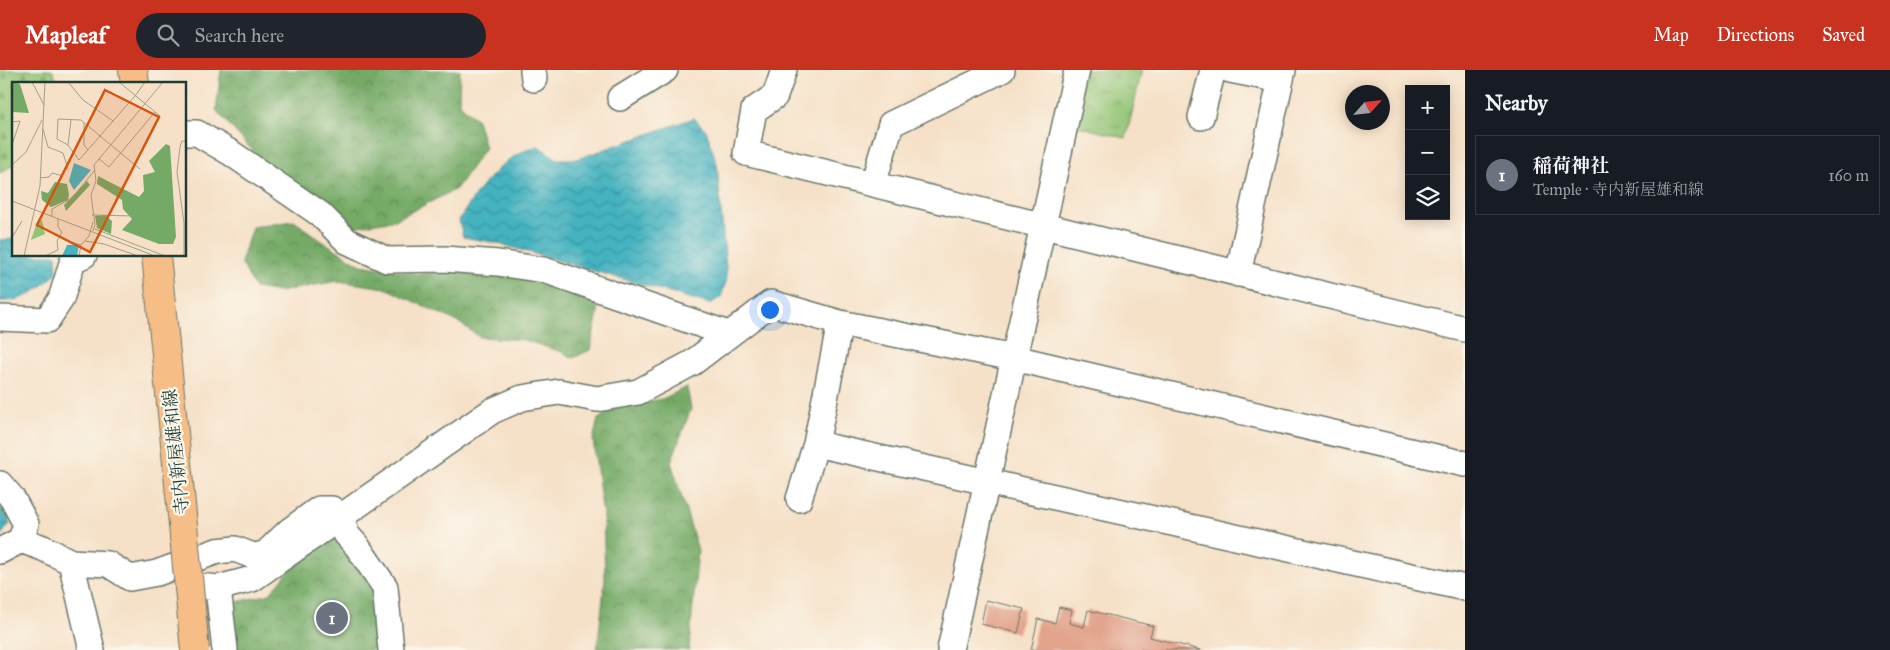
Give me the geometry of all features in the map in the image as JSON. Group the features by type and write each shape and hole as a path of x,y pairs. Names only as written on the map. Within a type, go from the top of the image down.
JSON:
{"main road":[{"name":"寺内新屋雄和線","path":"156,256 195,650"}],"street":[{"path":"620,98 665,70"},
{"path":"784,70 775,96 754,110 746,153 1465,329"},
{"path":"873,184 891,124 1002,70"},
{"path":"950,650 1042,226 1078,70"},
{"path":"1201,116 1213,70"},
{"path":"1230,70 1282,75 1238,274"},
{"path":"186,133 197,133 231,153 320,214 348,241 387,260 444,259 498,263 544,270 728,334"},
{"path":"0,318 46,320 61,300 73,260 82,256"},
{"path":"189,585 218,588 252,578 492,411 522,398 559,392 597,399 638,392 692,362 771,303 840,322 1014,358 1465,464"},
{"path":"800,499 816,444 840,322"},
{"path":"816,444 1465,588"},
{"path":"0,484 12,498 26,524 11,546"},
{"path":"11,546 43,548 71,562 108,564 130,578 157,572 217,550 235,549 252,556 265,554 289,531 319,509 332,509 342,517 346,534 372,566 385,587 391,650"},
{"path":"71,562 92,650"},
{"path":"218,588 225,650"}],"green space":[{"path":"0,70 52,70 57,82 12,82 12,165 0,173"},
{"path":"221,70 460,70 459,103 477,120 485,148 456,189 395,220 353,227 259,158 216,110"},
{"path":"1085,70 1142,70 1126,138 1072,125"},
{"path":"294,221 361,265 417,274 477,270 542,277 597,299 598,313 590,350 573,358 562,352 524,340 480,337 458,322 385,288 338,281 279,292 255,288 241,262 252,227"},
{"path":"687,387 691,409 671,462 698,550 689,650 597,650 605,579 603,515 593,440 598,419 616,408 662,399"},
{"path":"329,534 355,550 376,588 379,650 238,650 232,603 270,594 295,563"}],"water":[{"path":"694,118 706,130 717,164 727,279 721,297 710,304 497,243 463,237 459,220 474,197 492,175 513,157 538,146 557,159 577,159"},
{"path":"12,239 12,256 56,256 57,273 38,289 24,297 0,301 0,240"},
{"path":"0,502 10,524 0,536"}],"building":[{"path":"986,600 1024,609 1018,633 981,624"},
{"path":"328,604 345,612 337,631 319,624"},
{"path":"1059,607 1072,610 1069,623 1084,627 1088,610 1153,626 1150,637 1200,650 1031,650 1038,619 1055,623"}],"place":[{"name":"稲荷神社","path":"332,618"}]}
